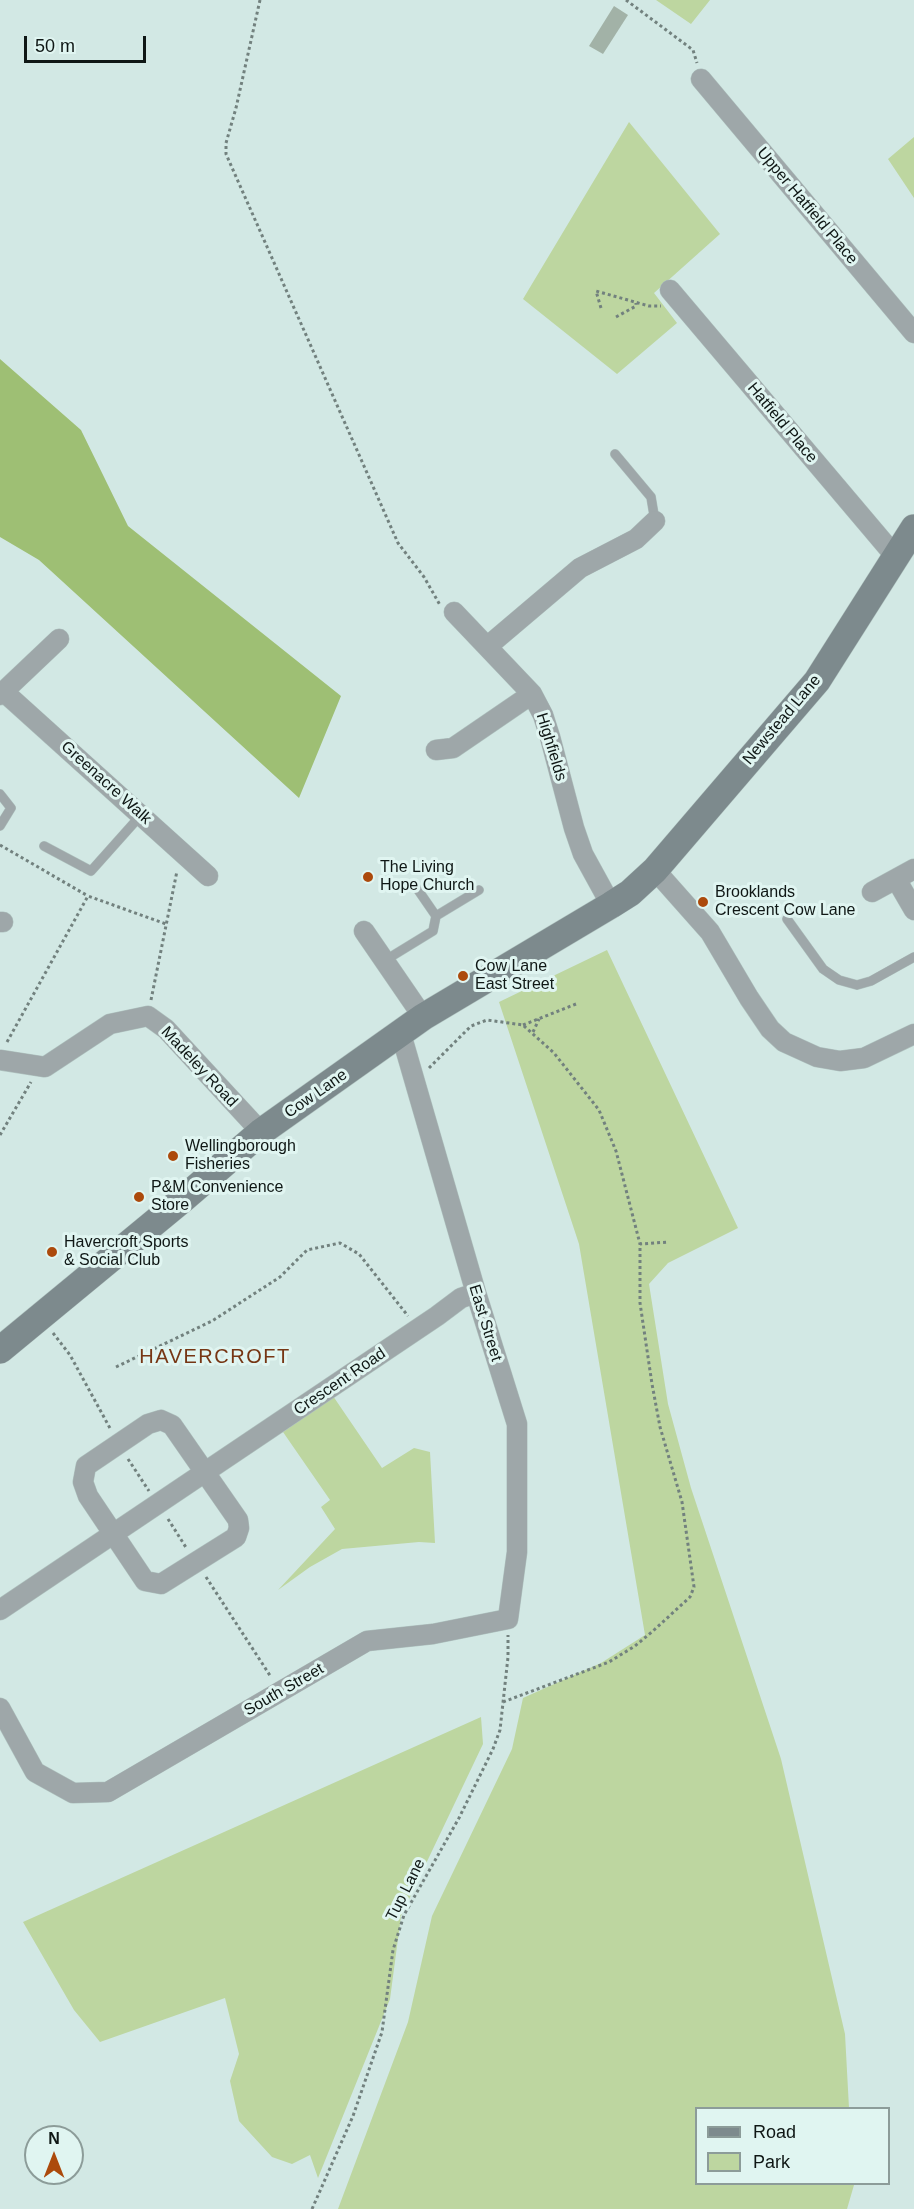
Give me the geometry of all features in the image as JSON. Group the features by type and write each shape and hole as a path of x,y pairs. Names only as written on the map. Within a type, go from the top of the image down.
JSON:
{"main road":[{"name":"Newstead Lane","path":"655,870 817,681 914,528"},
{"name":"Cow Lane","path":"0,1350 106,1264 261,1132 423,1017 630,893 655,870"}],"street":[{"name":"Upper Hatfield Place","path":"701,79 914,333"},
{"name":"Hatfield Place","path":"673,293 895,556"},
{"path":"488,646 579,568 636,539 655,521"},
{"name":"Highfields","path":"454,612 532,694 543,715 583,854 611,905"},
{"path":"2,693 59,639"},
{"name":"Greenacre Walk","path":"2,693 211,878"},
{"path":"436,750 453,748 532,694"},
{"path":"872,892 914,869"},
{"path":"655,870 710,932 748,998 770,1029 784,1042 817,1057 840,1061 864,1058 914,1034"},
{"path":"896,879 914,910"},
{"path":"364,931 423,1017"},
{"name":"Madeley Road","path":"40,1066 45,1067 110,1024 148,1016 166,1029 261,1132"},
{"name":"East Street","path":"401,1034 476,1293 517,1424 517,1552 508,1619"},
{"path":"3,1052 40,1066"},
{"name":"Crescent Road","path":"0,1610 461,1298 476,1293"},
{"path":"160,1420 172,1425 238,1520 239,1528 236,1537 161,1584 145,1581 114,1534 88,1496 83,1482 86,1466 148,1424 160,1420"},
{"name":"South Street","path":"0,1708 35,1772 73,1793 108,1792 368,1641 433,1634 508,1619"}],"lane":[{"path":"615,454 651,497 655,521"},
{"path":"0,794 11,808 0,826"},
{"path":"44,846 91,871 141,815"},
{"path":"384,961 433,931 436,916 417,887"},
{"path":"436,916 479,890"},
{"path":"787,919 823,969 839,980 857,985 864,983 914,957"}],"path":[{"path":"260,0 226,143 226,154 398,543 424,577 444,613 454,612"},
{"path":"626,0 693,50 701,79"},
{"path":"601,308 596,291 659,307 673,293"},
{"path":"616,317 636,306 636,303"},
{"path":"0,845 88,896 166,924"},
{"path":"148,1016 181,851"},
{"path":"3,1052 88,896"},
{"path":"426,1072 471,1026 487,1020 523,1025 576,1004"},
{"path":"532,1033 540,1017"},
{"path":"503,1702 609,1662 653,1631 690,1597 694,1587 676,1476 660,1427 652,1384 640,1303 640,1244 616,1151 599,1110 554,1053 523,1025"},
{"path":"0,1135 40,1066"},
{"path":"640,1244 669,1242"},
{"path":"116,1367 212,1321 280,1276 307,1250 340,1243 359,1254 418,1329"},
{"name":"Tup Lane","path":"312,2209 353,2116 382,2032 393,1950 404,1915 459,1818 500,1730 508,1657 508,1619"}],"green space":[{"path":"656,0 710,0 691,24"},
{"path":"629,122 720,234 654,293 677,323 617,374 523,299"},
{"path":"914,137 914,198 888,159"},
{"path":"0,359 81,430 128,526 341,696 299,798 39,560 0,537"},
{"path":"607,950 738,1228 668,1263 649,1284 668,1404 691,1488 781,1759 845,2034 849,2107 695,2107 695,2185 854,2185 847,2209 338,2209 408,2022 432,1916 512,1749 523,1698 601,1663 645,1635 579,1244 499,1002"},
{"path":"333,1396 382,1468 414,1448 430,1452 435,1543 419,1542 342,1549 310,1567 278,1590 335,1529 321,1507 330,1500 283,1432"},
{"path":"481,1717 483,1744 401,1916 390,1999 318,2178 310,2155 292,2164 272,2157 239,2121 230,2081 239,2054 225,1998 100,2042 74,2010 23,1922"}],"building":[{"path":"614,6 628,15 603,54 589,46"}],"place":[{"name":"The Living Hope Church","path":"368,877"},
{"name":"Brooklands Crescent Cow Lane","path":"703,902"},
{"name":"Cow Lane East Street","path":"463,976"},
{"name":"Wellingborough Fisheries","path":"173,1156"},
{"name":"P&M Convenience Store","path":"139,1197"},
{"name":"Havercroft Sports & Social Club","path":"52,1252"}],"district":[{"name":"HAVERCROFT","path":"215,1357"}]}
